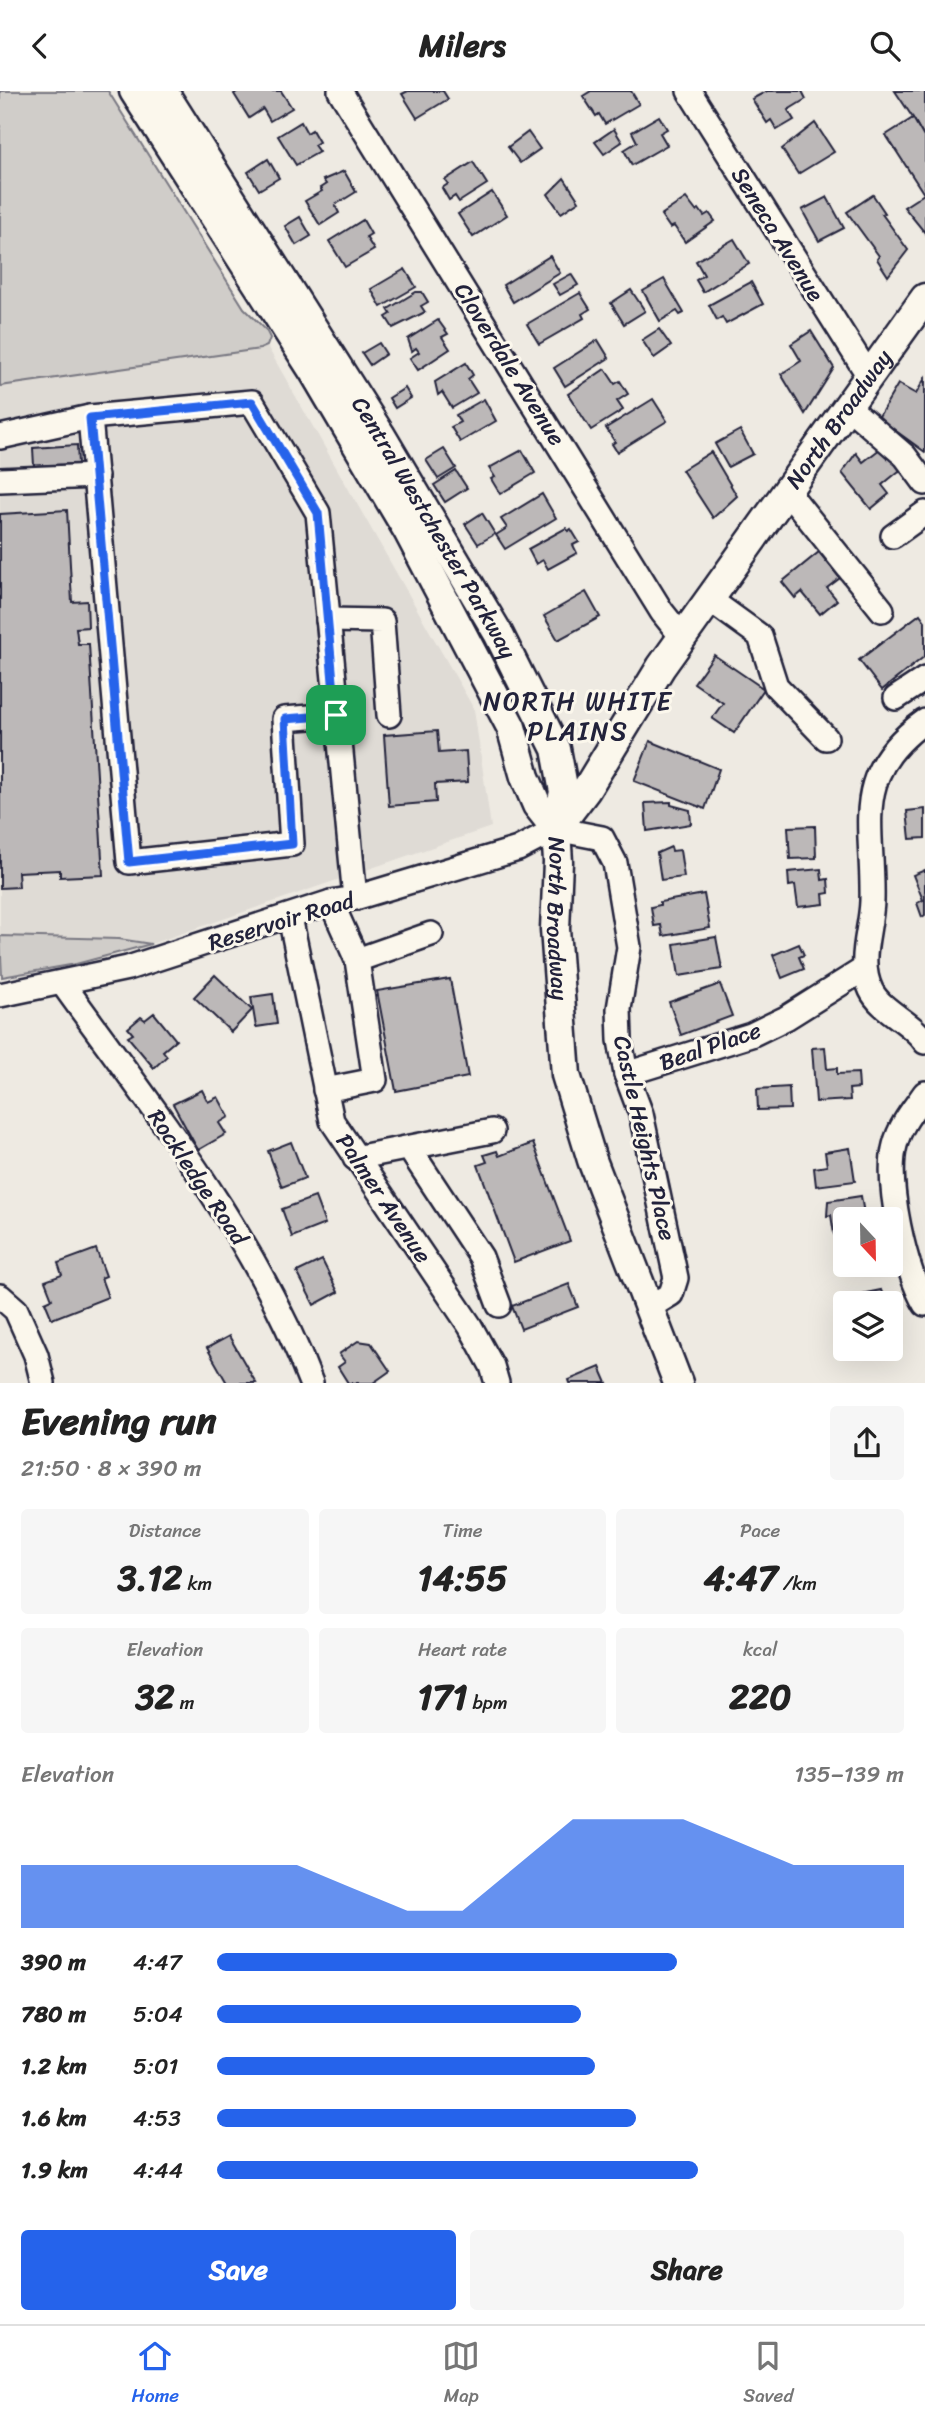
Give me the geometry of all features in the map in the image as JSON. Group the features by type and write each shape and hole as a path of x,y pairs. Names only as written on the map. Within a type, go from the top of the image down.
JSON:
{"main road":[{"name":"Central Westchester Parkway","path":"134,91 314,372 408,531 511,727 525,777 537,805 556,829"},
{"name":"Central Westchester Parkway","path":"163,91 380,434 498,633 556,749 564,792 556,829"},
{"name":"North Broadway","path":"678,1383 592,1160 566,1075 557,976 556,829 586,790 624,722 682,637 925,298"}],"street":[{"name":"Seneca Avenue","path":"689,91 869,376"},
{"name":"Cloverdale Avenue","path":"345,93 662,612 682,637"},
{"path":"0,437 90,418 252,402 318,513 355,898"},
{"path":"847,405 905,456 925,483"},
{"path":"90,418 129,862 292,844 285,719 336,715"},
{"path":"0,480 96,476"},
{"path":"786,491 882,610"},
{"path":"893,536 925,513"},
{"path":"709,599 760,636 776,686 826,738"},
{"path":"328,620 382,621 388,715"},
{"path":"896,698 925,679"},
{"path":"925,721 892,753 875,779 870,797 867,819 872,899 863,969 872,993 925,1042"},
{"name":"Reservoir Road","path":"0,995 63,984 128,968 331,902 355,898 518,849 556,829"},
{"name":"Castle Heights Place","path":"556,829 602,838 615,863 629,947 619,1009 620,1040 626,1074 641,1114 677,1278 671,1294 648,1308"},
{"path":"325,1090 375,1080 357,960 331,902"},
{"name":"Palmer Avenue","path":"290,917 332,1121 470,1326 492,1366 497,1383"},
{"path":"357,960 431,934"},
{"name":"Beal Place","path":"626,1074 751,1035 786,1018 863,969"},
{"name":"Rockledge Road","path":"63,984 211,1190 268,1285 311,1383"},
{"path":"925,1093 901,1127 894,1147 893,1170 908,1264 925,1304"},
{"path":"355,1158 492,1131"},
{"path":"409,1147 481,1257 499,1305"},
{"path":"0,1296 16,1310 36,1355 43,1383"}],"shaded area":[{"path":"0,91 108,91 244,308 266,330 270,338 267,346 0,386"},
{"path":"267,346 474,709 491,827 151,944 119,939 0,936 0,386"},
{"path":"0,936 119,939 151,944 76,964 2,977"}],"building":[{"path":"238,91 281,91 292,108 270,121 263,109 249,118 234,94"},
{"path":"408,91 443,91 448,99 417,118 402,94"},
{"path":"591,91 631,91 639,104 605,124 599,114 596,116 583,96"},
{"path":"767,91 802,91 806,99 788,110 794,120 777,130 771,120 767,123 752,99"},
{"path":"895,91 925,91 925,139 913,118"},
{"path":"659,116 667,129 660,133 667,145 632,165 624,150 637,142 632,132"},
{"path":"913,118 925,139 925,233 904,207 924,194 886,135"},
{"path":"301,122 307,133 312,130 319,142 314,145 319,152 296,165 278,136"},
{"path":"815,123 834,152 798,174 782,149"},
{"path":"614,129 622,142 604,154 595,142"},
{"path":"528,132 540,149 520,163 508,147"},
{"path":"268,159 279,178 259,190 248,172"},
{"path":"473,162 487,184 459,202 455,196 449,200 442,188 448,184 445,180"},
{"path":"344,171 356,192 335,205 339,213 320,225 305,201 322,191 320,188 326,184 323,180"},
{"path":"564,178 579,201 561,213 548,194"},
{"path":"492,192 507,215 473,237 458,214"},
{"path":"873,195 885,213 882,214 908,250 888,276 877,259 879,256 847,212"},
{"path":"827,197 844,228 819,241 802,210"},
{"path":"686,198 696,211 699,209 704,216 709,213 715,221 685,242 674,226 670,228 661,215"},
{"path":"300,217 311,236 296,245 285,226"},
{"path":"363,220 371,234 366,237 374,250 345,267 329,241"},
{"path":"734,239 749,264 703,292 696,280 704,275 696,261"},
{"path":"550,256 560,273 513,302 503,285"},
{"path":"405,269 416,287 381,307 371,289"},
{"path":"571,274 578,285 560,295 553,284"},
{"path":"664,279 684,313 680,315 677,311 660,321 643,291"},
{"path":"751,282 763,304 726,324 722,317 717,320 709,305"},
{"path":"631,290 645,311 624,324 611,303"},
{"path":"416,292 422,292 428,302 421,306 425,312 393,328 386,317 391,314 388,309"},
{"path":"580,293 590,309 582,314 584,318 539,344 527,324"},
{"path":"438,320 448,334 442,337 450,349 418,370 410,358 419,352 416,348 412,351 408,339"},
{"path":"659,329 671,346 654,358 642,340"},
{"path":"811,331 834,368 805,414 781,374 801,361 791,344"},
{"path":"598,340 609,358 565,386 554,368"},
{"path":"379,343 386,354 370,365 362,353"},
{"path":"466,363 473,375 468,379 477,393 452,408 442,392 438,395 435,382"},
{"path":"605,369 615,384 620,381 628,394 617,401 623,410 591,430 568,394"},
{"path":"925,378 925,452 878,418 898,384 916,394"},
{"path":"405,388 411,398 395,408 389,398"},
{"path":"484,399 496,421 460,442 451,427 460,422 456,415"},
{"path":"653,399 667,421 617,452 612,444 615,442 606,428"},
{"path":"740,430 753,454 728,467 715,444"},
{"path":"77,445 78,464 34,466 33,448"},
{"path":"885,445 904,467 882,485 889,494 871,509 842,473 856,453 863,462"},
{"path":"444,449 456,468 438,479 426,460"},
{"path":"522,450 535,473 500,494 491,479 495,477 489,468"},
{"path":"711,452 737,496 713,518 682,470"},
{"path":"456,471 467,488 445,502 434,485"},
{"path":"542,494 556,518 505,549 496,535 507,528 501,519"},
{"path":"67,510 72,602 87,601 88,627 76,628 78,644 89,644 103,875 60,877 60,870 18,872 19,887 0,888 0,514"},
{"path":"482,513 495,534 478,544 465,524"},
{"path":"566,528 568,531 571,529 579,542 573,545 577,553 548,569 543,560 536,564 528,549"},
{"path":"819,552 840,578 827,588 837,600 820,614 802,592 795,598 782,582"},
{"path":"586,592 600,617 558,640 544,616"},
{"path":"920,614 925,621 925,656 882,690 859,660"},
{"path":"714,655 764,689 734,733 712,718 723,703 694,683"},
{"path":"437,731 439,753 466,751 468,782 435,784 436,802 389,806 384,735"},
{"path":"650,741 719,769 705,809 634,781"},
{"path":"671,802 671,805 690,810 691,824 647,831 645,803"},
{"path":"925,809 925,838 910,839 907,811"},
{"path":"815,826 816,858 790,859 788,827"},
{"path":"671,847 672,851 680,850 684,877 661,880 657,853"},
{"path":"821,869 822,880 828,879 829,893 823,894 824,904 798,907 795,885 789,886 788,872"},
{"path":"925,870 925,915 922,917 917,903 923,900 913,875"},
{"path":"704,894 710,928 663,936 661,925 654,926 651,907 660,905 660,902"},
{"path":"716,937 722,969 679,976 674,944"},
{"path":"799,944 804,955 799,957 804,969 782,978 773,955"},
{"path":"215,975 252,1010 231,1032 194,997"},
{"path":"450,979 468,1077 396,1091 377,991"},
{"path":"720,984 732,1016 681,1035 669,1002"},
{"path":"273,994 277,1024 256,1027 251,997"},
{"path":"154,1013 176,1040 163,1051 167,1056 154,1068 128,1037 133,1034 128,1028 141,1017 145,1020"},
{"path":"825,1047 827,1069 837,1068 837,1074 858,1073 859,1088 849,1089 850,1100 816,1102 812,1048"},
{"path":"789,1087 790,1109 758,1110 757,1089"},
{"path":"202,1090 208,1102 218,1097 229,1117 219,1123 226,1134 198,1150 173,1104"},
{"path":"291,1142 305,1178 282,1187 268,1151"},
{"path":"533,1143 570,1241 514,1262 478,1165 487,1162 484,1155 497,1151 499,1156"},
{"path":"850,1148 855,1181 816,1186 814,1168 827,1166 825,1152"},
{"path":"861,1196 863,1207 833,1207 833,1228 831,1215 827,1216 828,1201"},
{"path":"315,1197 325,1224 292,1237 282,1209"},
{"path":"96,1249 106,1276 101,1278 108,1297 52,1319 45,1302 52,1299 45,1281 62,1275 58,1263"},
{"path":"322,1260 338,1292 314,1305 297,1272"},
{"path":"569,1284 578,1307 521,1329 512,1306"},
{"path":"229,1336 256,1383 227,1383 207,1348"},
{"path":"358,1341 371,1343 390,1371 373,1383 348,1383 338,1367 345,1362 339,1354"},
{"path":"600,1367 607,1383 570,1383 569,1380"}],"district":[{"name":"NORTH WHITE PLAINS","path":"578,716"}],"route":[{"path":"252,402 318,513 336,715 285,719 292,844 129,862 90,418 252,402"}]}
